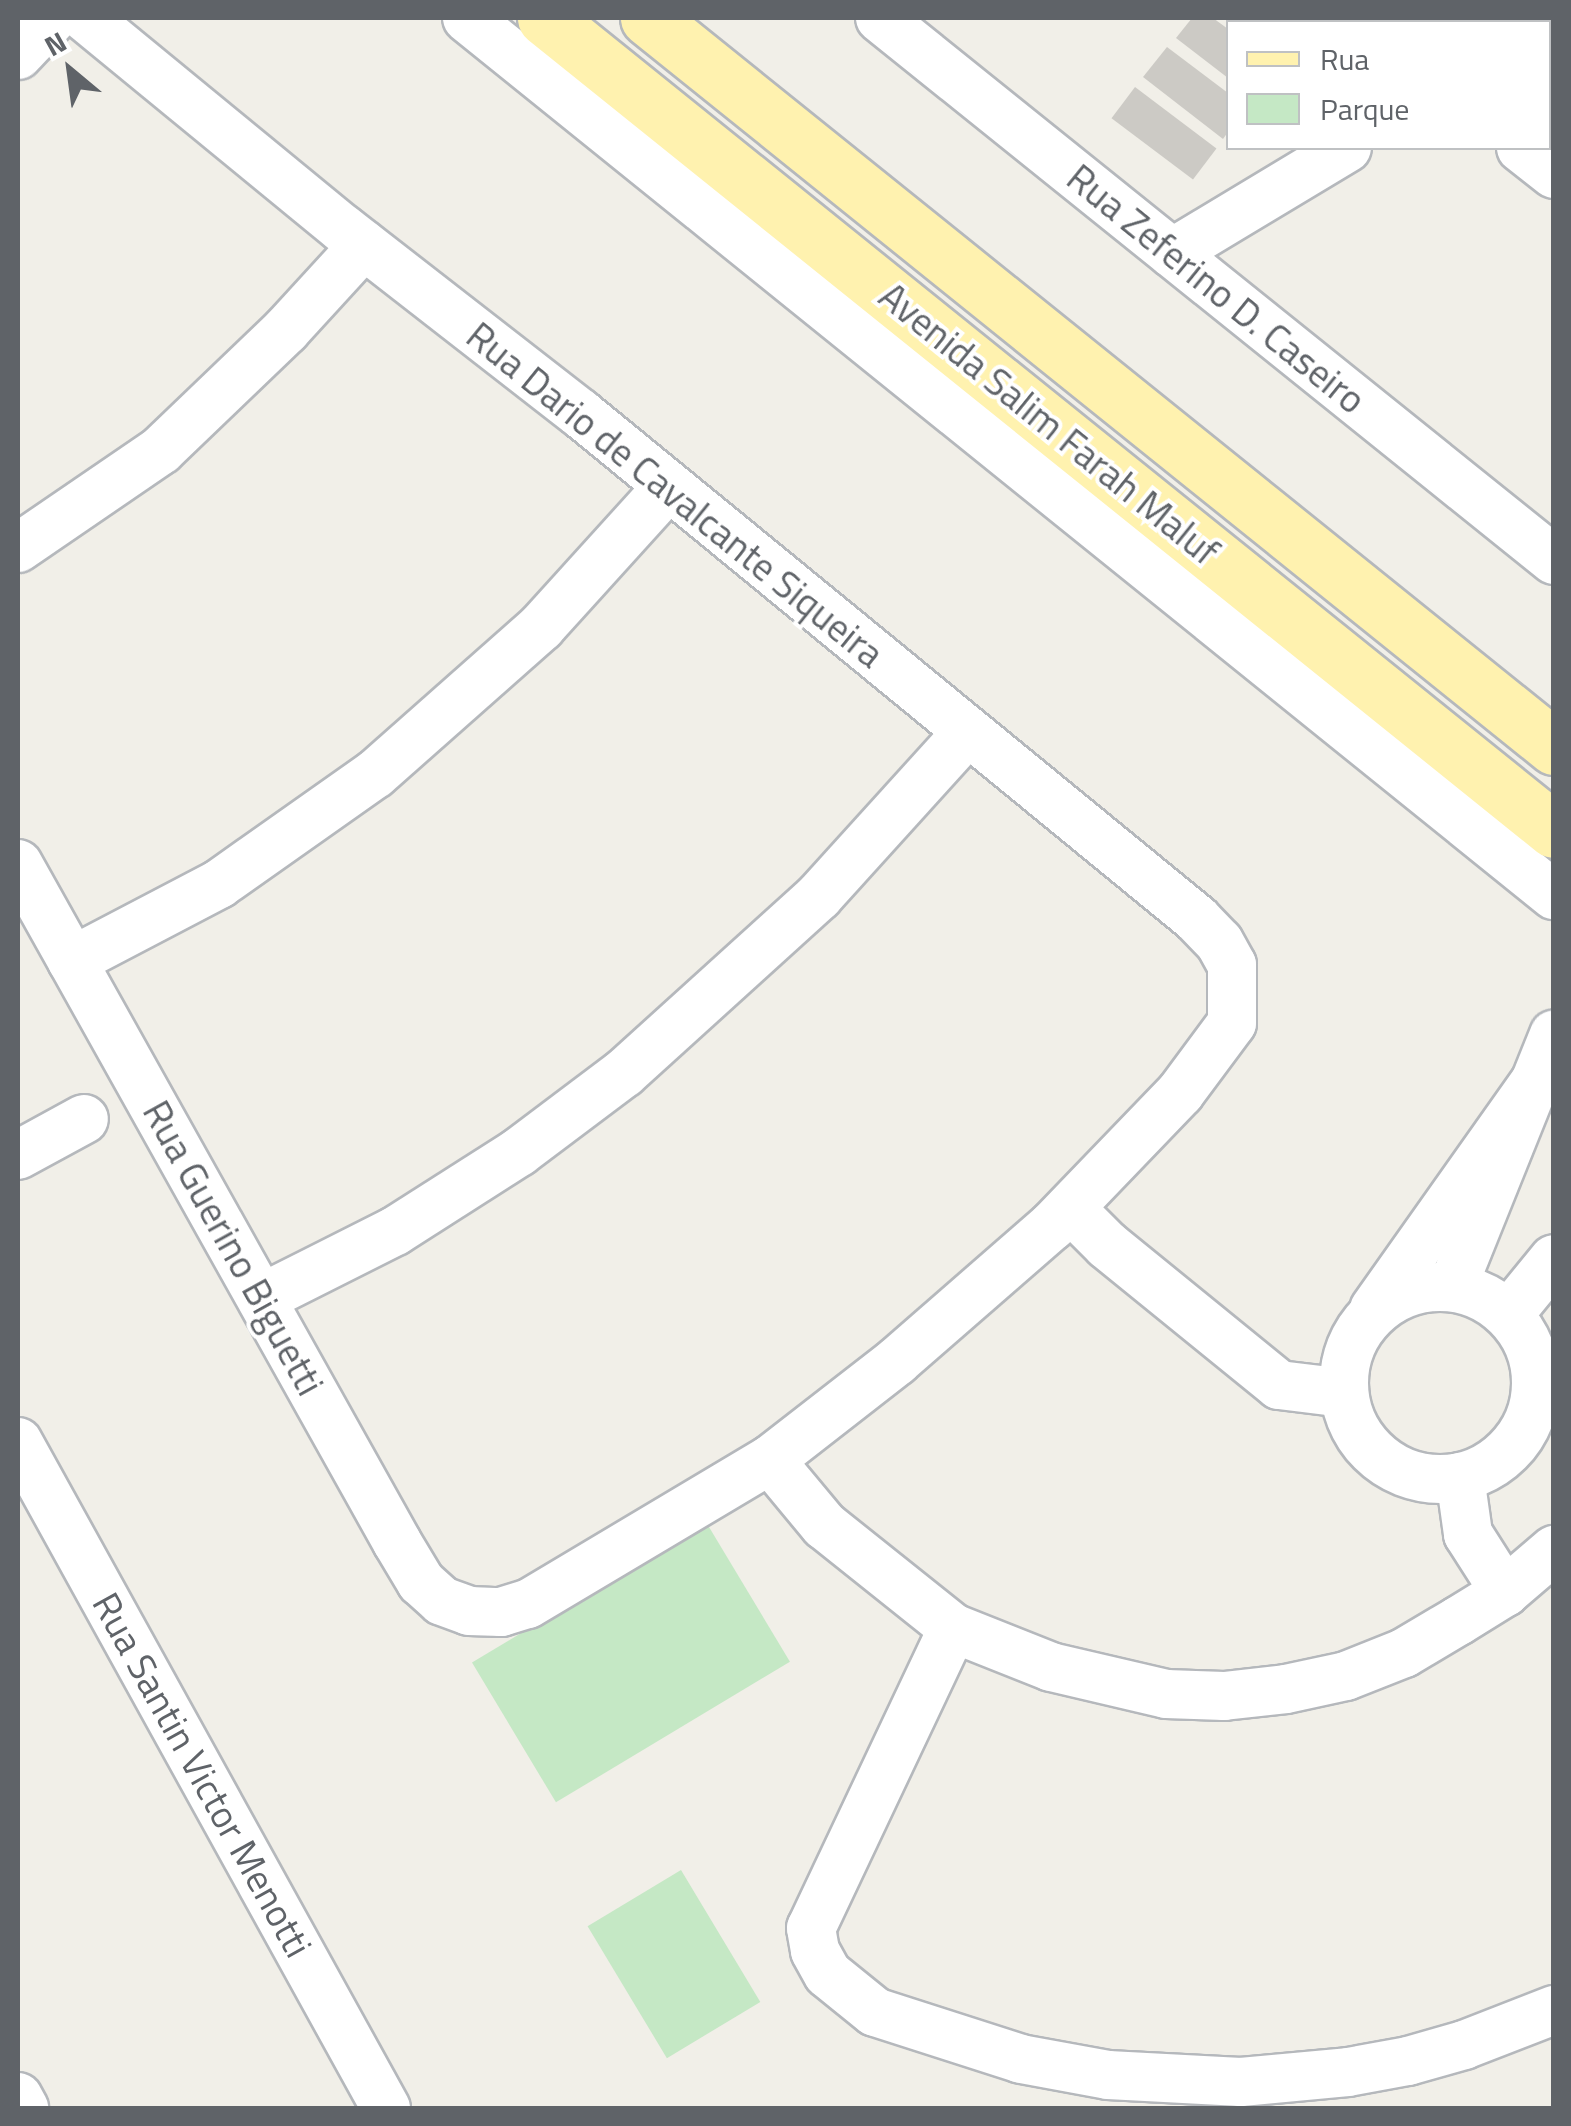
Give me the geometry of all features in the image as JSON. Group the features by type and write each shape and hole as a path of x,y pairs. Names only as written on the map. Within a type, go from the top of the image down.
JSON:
{"main road":[{"name":"Avenida Salim Farah Maluf","path":"545,18 1554,830"},
{"name":"Avenida Salim Farah Maluf","path":"648,18 1554,748"}],"street":[{"path":"18,56 52,18"},
{"name":"Rua Dario de Cavalcante Siqueira","path":"86,18 668,486 1196,919 1219,942 1232,965 1232,1023 1180,1093 1070,1208"},
{"path":"467,18 1554,894"},
{"name":"Rua Zeferino D. Caseiro","path":"880,18 1554,560"},
{"path":"1172,253 1344,150"},
{"path":"1524,150 1554,174"},
{"path":"18,548 161,450 286,330 364,245"},
{"path":"72,961 219,884 375,774 541,627 668,486"},
{"path":"262,1298 394,1231 519,1152 624,1073 820,896 967,733"},
{"name":"Rua Guerino Biguetti","path":"18,864 422,1582 442,1601 469,1611 501,1612 528,1604 770,1460"},
{"path":"1453,1286 1554,1034"},
{"path":"1368,1318 1392,1298 1422,1287 1453,1286 1483,1296 1509,1314 1528,1340 1544,1386 1522,1435 1500,1459 1460,1476 1439,1480 1406,1475 1378,1459 1357,1435 1342,1375 1350,1344 1368,1318 1534,1083"},
{"path":"18,1156 84,1120"},
{"path":"1344,1392 1280,1385 1107,1245 1070,1208 896,1360 770,1460 824,1525 953,1628 1001,1650 1112,1684 1224,1696 1286,1690 1346,1676 1404,1653 1505,1592 1554,1550"},
{"path":"1509,1314 1554,1260"},
{"name":"Rua Santin Victor Menotti","path":"18,1442 386,2108"},
{"path":"1460,1476 1468,1534 1505,1592"},
{"path":"953,1628 823,1895 811,1928 815,1951 828,1974 875,2012 1022,2059 1108,2075 1241,2082 1348,2072 1464,2045 1554,2010"},
{"path":"18,2097 24,2108"}],"green space":[{"path":"706,1522 790,1662 556,1802 472,1663"},
{"path":"681,1870 760,2002 667,2058 588,1926"}],"building":[{"path":"1192,18 1213,18 1226,28 1226,76 1176,38"},
{"path":"1231,18 1300,20 1234,20"},
{"path":"1167,47 1226,91 1223,139 1143,77"},
{"path":"1135,87 1216,148 1193,180 1112,118"}]}
